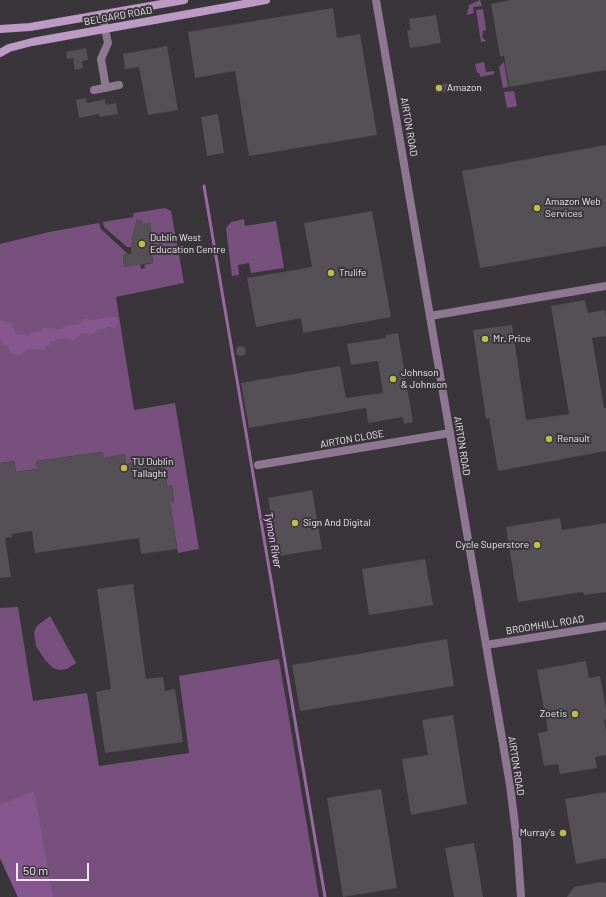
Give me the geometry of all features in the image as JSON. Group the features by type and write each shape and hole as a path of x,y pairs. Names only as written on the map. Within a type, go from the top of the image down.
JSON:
{"main road":[{"name":"BELGARD ROAD","path":"0,29 30,27 184,0"},
{"name":"BELGARD ROAD","path":"0,53 16,45 266,0"}],"street":[{"name":"AIRTON ROAD","path":"376,0 486,645 517,841 521,897"},
{"path":"102,14 108,42 101,59 106,88"},
{"path":"94,90 120,85"},
{"path":"430,316 606,286"},
{"name":"AIRTON CLOSE","path":"258,465 450,433"},
{"name":"BROOMHILL ROAD","path":"486,645 606,626"}],"shaded area":[{"path":"480,0 482,6 473,7 474,13 467,15 469,5"},
{"path":"483,9 486,30 483,31 482,37 486,41 481,42 476,10"},
{"path":"484,62 486,72 494,71 494,74 480,77 479,73 477,73 475,64"},
{"path":"504,62 508,87 503,88 499,67"},
{"path":"514,91 517,106 507,108 504,92"},
{"path":"165,208 171,211 184,283 116,297 134,410 175,403 199,549 178,553 170,503 174,502 172,485 167,485 163,457 126,464 125,454 104,458 102,452 36,461 37,469 16,472 14,461 0,463 0,244 49,232 99,223 101,229 128,254 123,255 124,267 140,264 141,269 145,268 144,265 153,263 151,245 153,245 150,223 143,224 143,221 138,222 137,219 131,247 127,247 104,227 103,222 133,217 134,213"},
{"path":"244,219 245,226 276,221 284,268 251,273 249,263 238,265 239,275 232,276 226,228 231,222"},
{"path":"116,317 118,320 117,325 113,328 108,326 105,329 100,329 92,334 82,333 73,341 67,338 57,339 54,342 50,341 51,344 46,346 45,350 30,348 19,356 11,353 6,345 2,343 3,339 0,341 0,320 11,323 17,335 25,334 28,336 31,333 41,331 43,328 58,329 70,325 78,325 84,319 93,320"},
{"path":"18,607 33,701 87,693 99,766 189,753 179,676 279,659 319,897 18,897 0,858 0,608"},
{"path":"50,616 76,663 67,669 60,670 53,668 45,660 36,646 34,632 37,626"},
{"path":"34,791 53,897 18,897 0,858 0,805"}],"building":[{"path":"510,0 606,0 606,70 509,87 504,56 500,56 491,4"},
{"path":"333,8 337,38 360,34 377,135 249,156 235,71 195,78 188,32"},
{"path":"436,15 441,43 410,48 407,30 411,30 409,19"},
{"path":"167,46 178,110 148,115 139,67 125,69 123,54"},
{"path":"86,48 88,60 82,61 83,68 75,70 73,58 67,59 66,52"},
{"path":"448,83 449,91 436,93 435,85"},
{"path":"86,98 87,103 105,99 105,104 108,103 108,105 116,103 118,114 100,117 99,114 79,118 76,100"},
{"path":"218,114 224,153 207,156 201,117"},
{"name":"Amazon Web Services","path":"606,145 606,246 480,268 462,171"},
{"name":"Trulife","path":"372,211 391,317 303,333 301,318 256,327 247,278 312,267 304,223"},
{"name":"Dublin West Education Centre","path":"137,219 143,221 143,224 150,222 154,245 151,245 153,263 124,267 123,255 131,254 132,236"},
{"path":"585,300 588,313 605,310 606,317 606,336 592,338 604,408 606,408 606,451 498,471 489,418 486,419 473,330 512,325 526,420 569,414 551,306"},
{"path":"398,333 413,422 404,424 403,417 368,423 366,408 249,428 241,383 340,366 346,398 383,393 378,361 351,365 347,344 386,338 386,335"},
{"path":"239,346 243,346 245,347 245,355 239,356 236,353 236,349"},
{"path":"103,452 104,458 125,454 126,464 163,457 167,485 172,485 174,503 170,503 177,549 141,554 139,538 35,553 32,531 12,534 12,537 5,538 11,577 0,578 0,463 14,461 16,472 37,469 36,461"},
{"name":"Sign And Digital","path":"312,490 322,549 279,556 268,498"},
{"name":"Cycle Superstore","path":"560,518 562,530 606,523 606,592 584,595 583,592 518,602 506,527"},
{"path":"425,559 433,605 369,615 362,569"},
{"path":"133,584 146,679 163,677 165,691 175,689 183,742 105,753 96,692 111,689 97,589"},
{"path":"447,639 454,686 300,711 292,665"},
{"name":"Zoetis","path":"586,661 589,678 600,676 606,708 606,719 604,720 606,732 606,755 595,757 597,768 560,774 558,764 544,766 538,733 548,731 537,670"},
{"path":"453,715 467,804 411,815 402,759 428,755 422,720"},
{"path":"381,789 397,888 343,897 327,798"},
{"path":"606,792 606,858 576,864 565,799"},
{"path":"474,843 483,897 454,897 445,848"},
{"path":"600,882 606,883 606,897 567,897 574,887"}],"waterway":[{"name":"Tymon River","path":"204,186 325,897"}],"place":[{"name":"Amazon","path":"439,88"},
{"name":"Amazon Web Services","path":"537,208"},
{"name":"Dublin West Education Centre","path":"142,244"},
{"name":"Trulife","path":"331,273"},
{"name":"Mr. Price","path":"485,339"},
{"name":"Johnson & Johnson","path":"393,379"},
{"name":"Renault","path":"549,439"},
{"name":"TU Dublin Tallaght","path":"124,468"},
{"name":"Sign And Digital","path":"295,523"},
{"name":"Cycle Superstore","path":"537,545"},
{"name":"Zoetis","path":"575,714"},
{"name":"Murray's","path":"563,833"}]}
